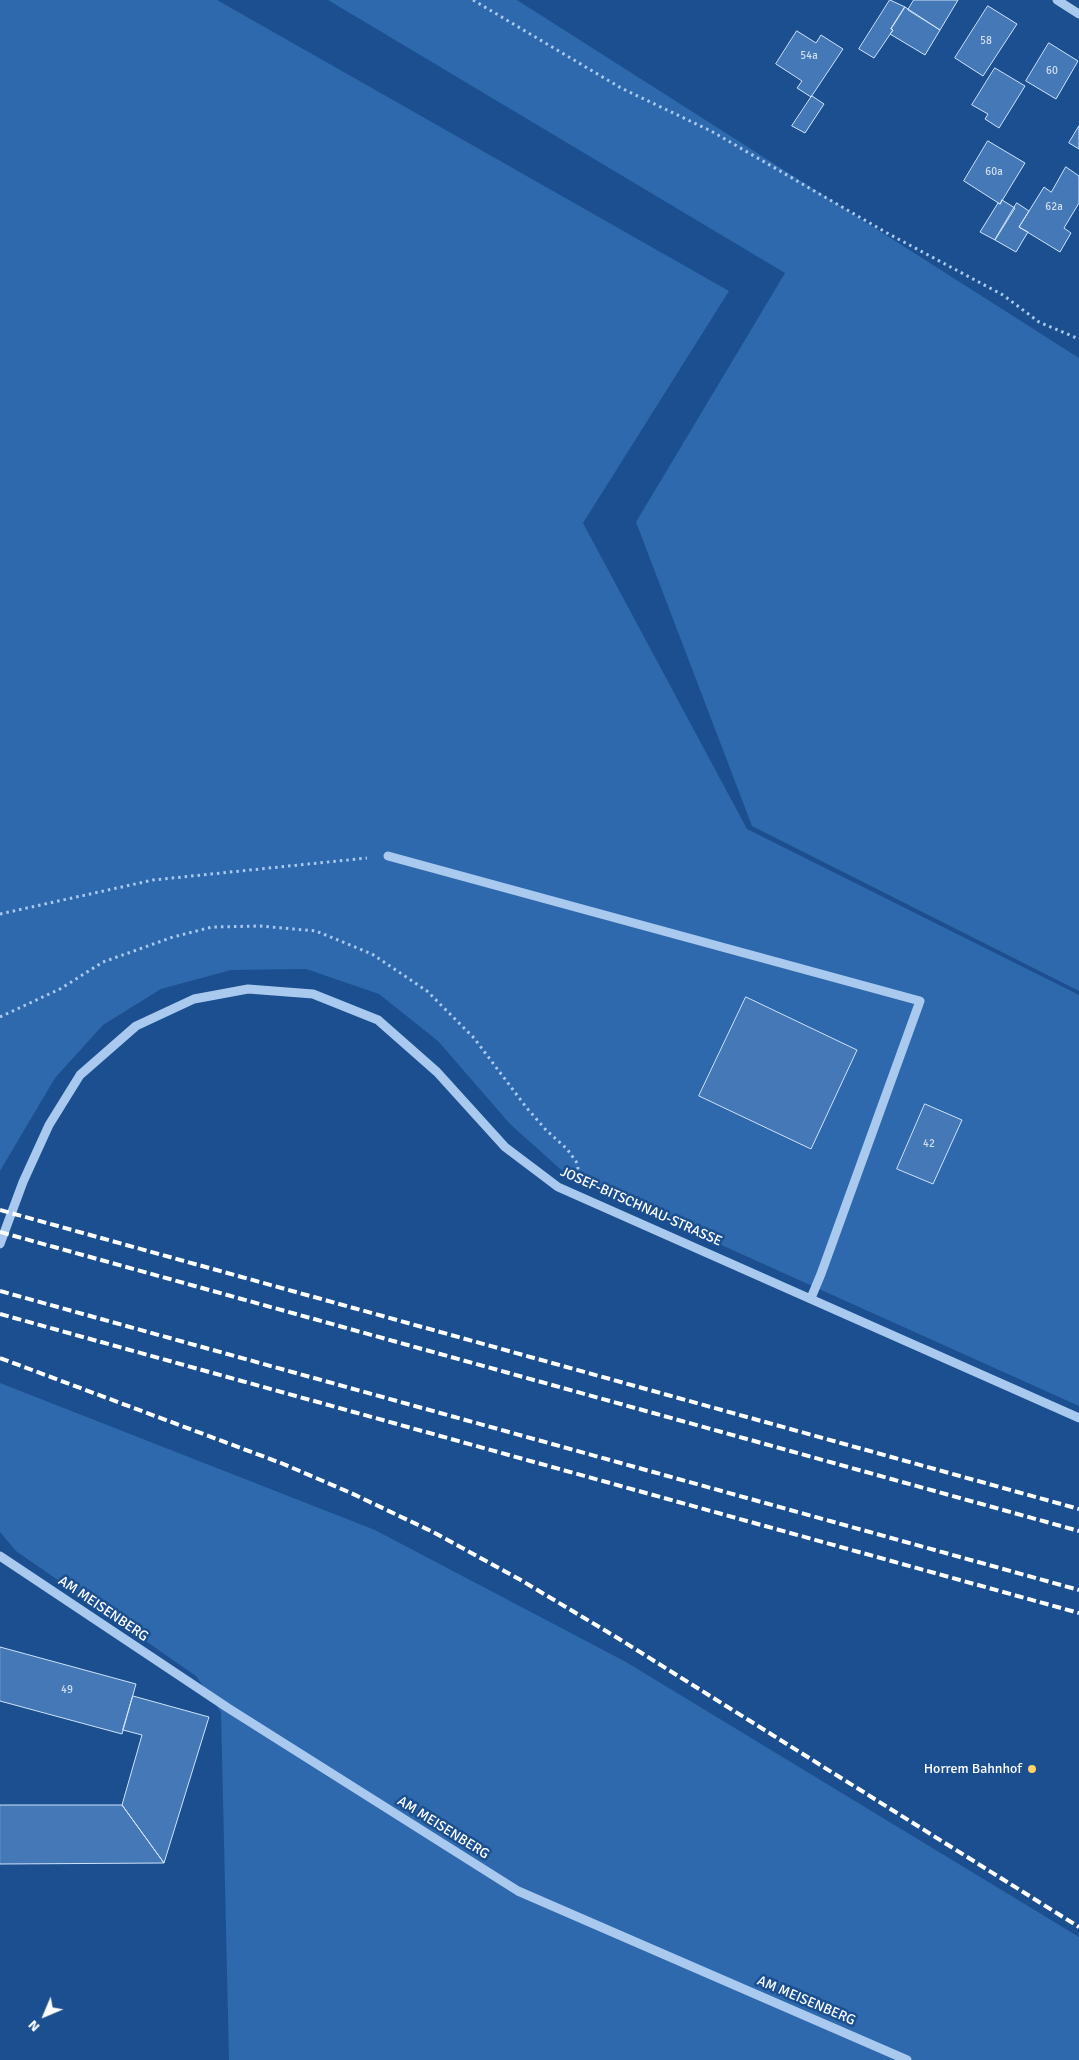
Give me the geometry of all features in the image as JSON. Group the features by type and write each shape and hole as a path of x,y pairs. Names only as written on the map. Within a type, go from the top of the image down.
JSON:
{"street":[{"path":"1056,0 1079,14"},
{"path":"388,856 920,1001 811,1298"},
{"name":"JOSEF-BITSCHNAU-STRASSE","path":"0,1244 23,1182 49,1125 80,1075 136,1026 194,999 248,989 313,994 378,1020 437,1072 505,1147 558,1187 1079,1418"},
{"name":"AM MEISENBERG","path":"0,1556 228,1708 518,1891 906,2060"}],"path":[{"path":"473,0 621,88 711,131 887,233 1002,294 1039,322 1079,339"},
{"path":"0,914 153,880 388,856"}],"shaded area":[{"path":"0,0 217,0 729,291 583,523 747,829 1079,995 1079,1406 568,1176 510,1124 438,1041 379,994 306,969 231,970 161,989 103,1025 55,1078 0,1171"},
{"path":"328,0 517,0 1079,358 1079,991 752,826 636,522 785,273"},
{"path":"0,1383 375,1530 626,1662 1079,1937 1079,2060 229,2060 221,1712 196,1676 16,1551 0,1532"}],"building":[{"path":"890,0 905,7 891,29 893,30 874,58 859,49"},
{"path":"914,0 958,0 940,30 908,10"},
{"path":"988,6 1017,24 983,76 955,58"},
{"path":"905,7 940,30 925,55 890,34 893,30 891,29"},
{"path":"797,31 816,43 821,35 843,49 811,97 797,88 802,81 776,64"},
{"path":"1049,43 1078,61 1056,99 1026,81"},
{"path":"995,68 1025,86 999,128 985,119 988,114 972,105"},
{"path":"812,96 824,104 805,133 792,126"},
{"path":"1079,126 1079,149 1069,143"},
{"path":"988,141 1025,163 1000,204 964,181"},
{"path":"1066,167 1079,176 1079,203 1064,228 1071,233 1060,252 1019,227 1044,187 1051,192"},
{"path":"1002,200 1015,208 995,240 980,232 998,203 1000,204"},
{"path":"1017,203 1029,211 1019,227 1028,232 1016,252 995,240"},
{"path":"746,997 857,1050 811,1149 699,1096"},
{"path":"925,1104 962,1120 933,1184 897,1169"},
{"path":"0,1647 136,1684 122,1734 0,1701"},
{"path":"133,1696 209,1717 164,1863 122,1805 142,1735 123,1730"},
{"path":"0,1805 122,1805 164,1863 0,1864"}],"railway":[{"path":"0,1210 1079,1509"},
{"path":"0,1232 1079,1531"},
{"path":"0,1291 1079,1590"},
{"path":"0,1314 1079,1613"},
{"path":"0,1358 281,1463 351,1493 433,1532 519,1579 616,1637 1079,1927"}],"place":[{"name":"Horrem Bahnhof","path":"1032,1769"}]}
